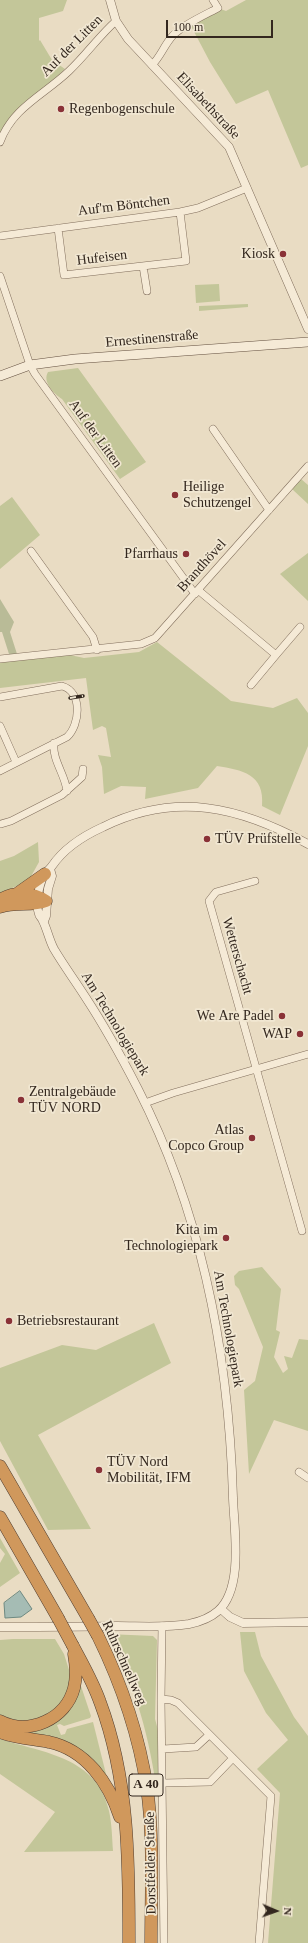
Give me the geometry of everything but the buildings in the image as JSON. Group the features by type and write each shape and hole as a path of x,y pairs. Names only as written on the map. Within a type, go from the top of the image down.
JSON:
{"highway":[{"path":"0,900 18,893 47,871"},
{"path":"18,893 41,900"},
{"path":"0,907 41,900"},
{"name":"Ruhrschnellweg","path":"0,1466 98,1636 120,1685 132,1718 147,1788 150,1833 151,1943"},
{"name":"A 40","path":"0,1517 58,1618 100,1700 122,1786 128,1848 129,1943"},
{"path":"0,1721 16,1726 34,1726 48,1720 61,1710 69,1700 74,1686 76,1672 73,1646"},
{"path":"0,1732 54,1744 75,1752 86,1761 103,1781 113,1796 128,1848"}],"main road":[{"name":"Ernestinenstraße","path":"0,376 30,365 75,359 308,342"}],"street":[{"name":"Elisabethstraße","path":"110,0 116,21 128,39 229,147 308,328"},
{"path":"152,65 161,56 170,39 176,32 218,8 213,0"},
{"name":"Auf der Litten","path":"0,142 7,126 15,116 63,76 116,21"},
{"name":"Auf'm Böntchen","path":"0,236 180,212 198,208 247,188"},
{"name":"Hufeisen","path":"58,228 64,275 186,261 180,212"},
{"name":"Hufeisen","path":"143,266 147,291"},
{"name":"Auf der Litten","path":"0,276 30,365 44,387 196,592 276,655"},
{"path":"213,429 269,510"},
{"name":"Brandhövel","path":"0,659 97,650 148,642 155,638 308,466"},
{"path":"31,552 93,637 97,650"},
{"path":"251,685 300,628"},
{"path":"0,697 58,686 70,689 74,694 76,703 75,725 67,736 54,742 40,752 16,762 0,771"},
{"path":"0,728 16,762"},
{"path":"54,742 53,752 56,762 64,776 67,791"},
{"path":"0,825 11,821 67,791 82,777 82,769"},
{"path":"64,776 78,780"},
{"name":"Am Technologiepark","path":"221,1609 228,1599 232,1585 235,1562 231,1455 221,1351 210,1290 194,1228 174,1170 145,1103 92,1006 54,949 44,921 46,916 41,900 47,871 59,856 79,839 123,818 143,812 192,807 226,811 247,816 278,828 308,844"},
{"name":"Wetterschacht","path":"255,881 216,892 210,897 209,901 256,1068"},
{"path":"145,1103 256,1068 308,1054"},
{"path":"256,1068 302,1231"},
{"path":"299,1472 308,1478"},
{"path":"0,1627 162,1626 193,1623 211,1616 221,1609 230,1617 243,1623 308,1622"},
{"name":"Dorstfelder Straße","path":"162,1626 161,1698 163,1749 164,1943"},
{"path":"161,1698 178,1703 271,1796 258,1943"},
{"path":"163,1749 196,1747 209,1735"},
{"path":"163,1783 210,1782 233,1758"}],"green space":[{"path":"0,0 67,0 63,11 39,18 39,41 40,40 52,60 65,69 0,134"},
{"path":"246,0 308,0 308,165 301,168 268,90 236,104 210,62 190,24 218,8 226,11"},
{"path":"219,284 220,301 196,303 195,285"},
{"path":"248,304 248,307 199,311 199,306"},
{"path":"78,368 146,462 120,479 62,399 52,391 48,384 48,372"},
{"path":"301,479 308,485 308,504 292,489"},
{"path":"12,497 40,535 0,569 0,506"},
{"path":"308,553 308,601 280,574"},
{"path":"0,599 14,622 10,632 17,654 9,654 2,632 0,632"},
{"path":"157,642 231,701 273,708 297,698 308,713 308,746 280,815 262,806 262,795 256,780 235,769 217,766 198,788 145,799 146,787 121,786 104,794 102,767 98,755 111,757 106,728 102,726 93,730 86,678 0,688 0,662 70,655 84,658 139,652"},
{"path":"38,842 39,862 29,880 0,894 0,861 14,856"},
{"path":"262,1267 281,1289 276,1330 280,1332 274,1357 283,1373 288,1369 284,1356 292,1358 299,1339 308,1340 308,1431 274,1420 249,1474 244,1390 255,1381 263,1347 239,1289 235,1285 234,1276 239,1271"},
{"path":"154,1323 171,1363 38,1435 91,1529 48,1530 0,1441 0,1368 62,1345 96,1350"},
{"path":"0,1538 20,1573 0,1587 0,1563 5,1554 0,1548"},
{"path":"240,1632 255,1632 261,1656 294,1717 308,1736 308,1943 268,1943 280,1793 257,1769 288,1740 266,1713 244,1671"},
{"path":"108,1634 153,1636 157,1640 155,1719 158,1730 162,1794 158,1798 146,1733 140,1713 127,1674"},
{"path":"55,1639 64,1654 70,1673 70,1684 62,1702 47,1716 21,1722 0,1715 0,1640"},
{"path":"80,1683 91,1716 90,1718 64,1726 60,1724 57,1725 61,1735 65,1734 67,1729 93,1722 107,1778 97,1765 79,1749 59,1740 19,1733 34,1730"},
{"path":"0,1739 66,1760 81,1768 93,1779 103,1793 109,1811 113,1851 24,1852 55,1812 0,1774"}],"water":[{"path":"20,1591 32,1609 21,1617 5,1618 4,1603"}],"railway":[{"path":"70,698 83,696"}],"place":[{"name":"Regenbogenschule","path":"61,109"},
{"name":"Kiosk","path":"283,254"},
{"name":"Heilige Schutzengel","path":"175,495"},
{"name":"Pfarrhaus","path":"186,554"},
{"name":"TÜV Prüfstelle","path":"207,839"},
{"name":"We Are Padel","path":"282,1016"},
{"name":"WAP","path":"300,1034"},
{"name":"Zentralgebäude TÜV NORD","path":"21,1100"},
{"name":"Atlas Copco Group","path":"252,1138"},
{"name":"Kita im Technologiepark","path":"226,1238"},
{"name":"Betriebsrestaurant","path":"9,1321"},
{"name":"TÜV Nord Mobilität, IFM","path":"99,1470"}]}
